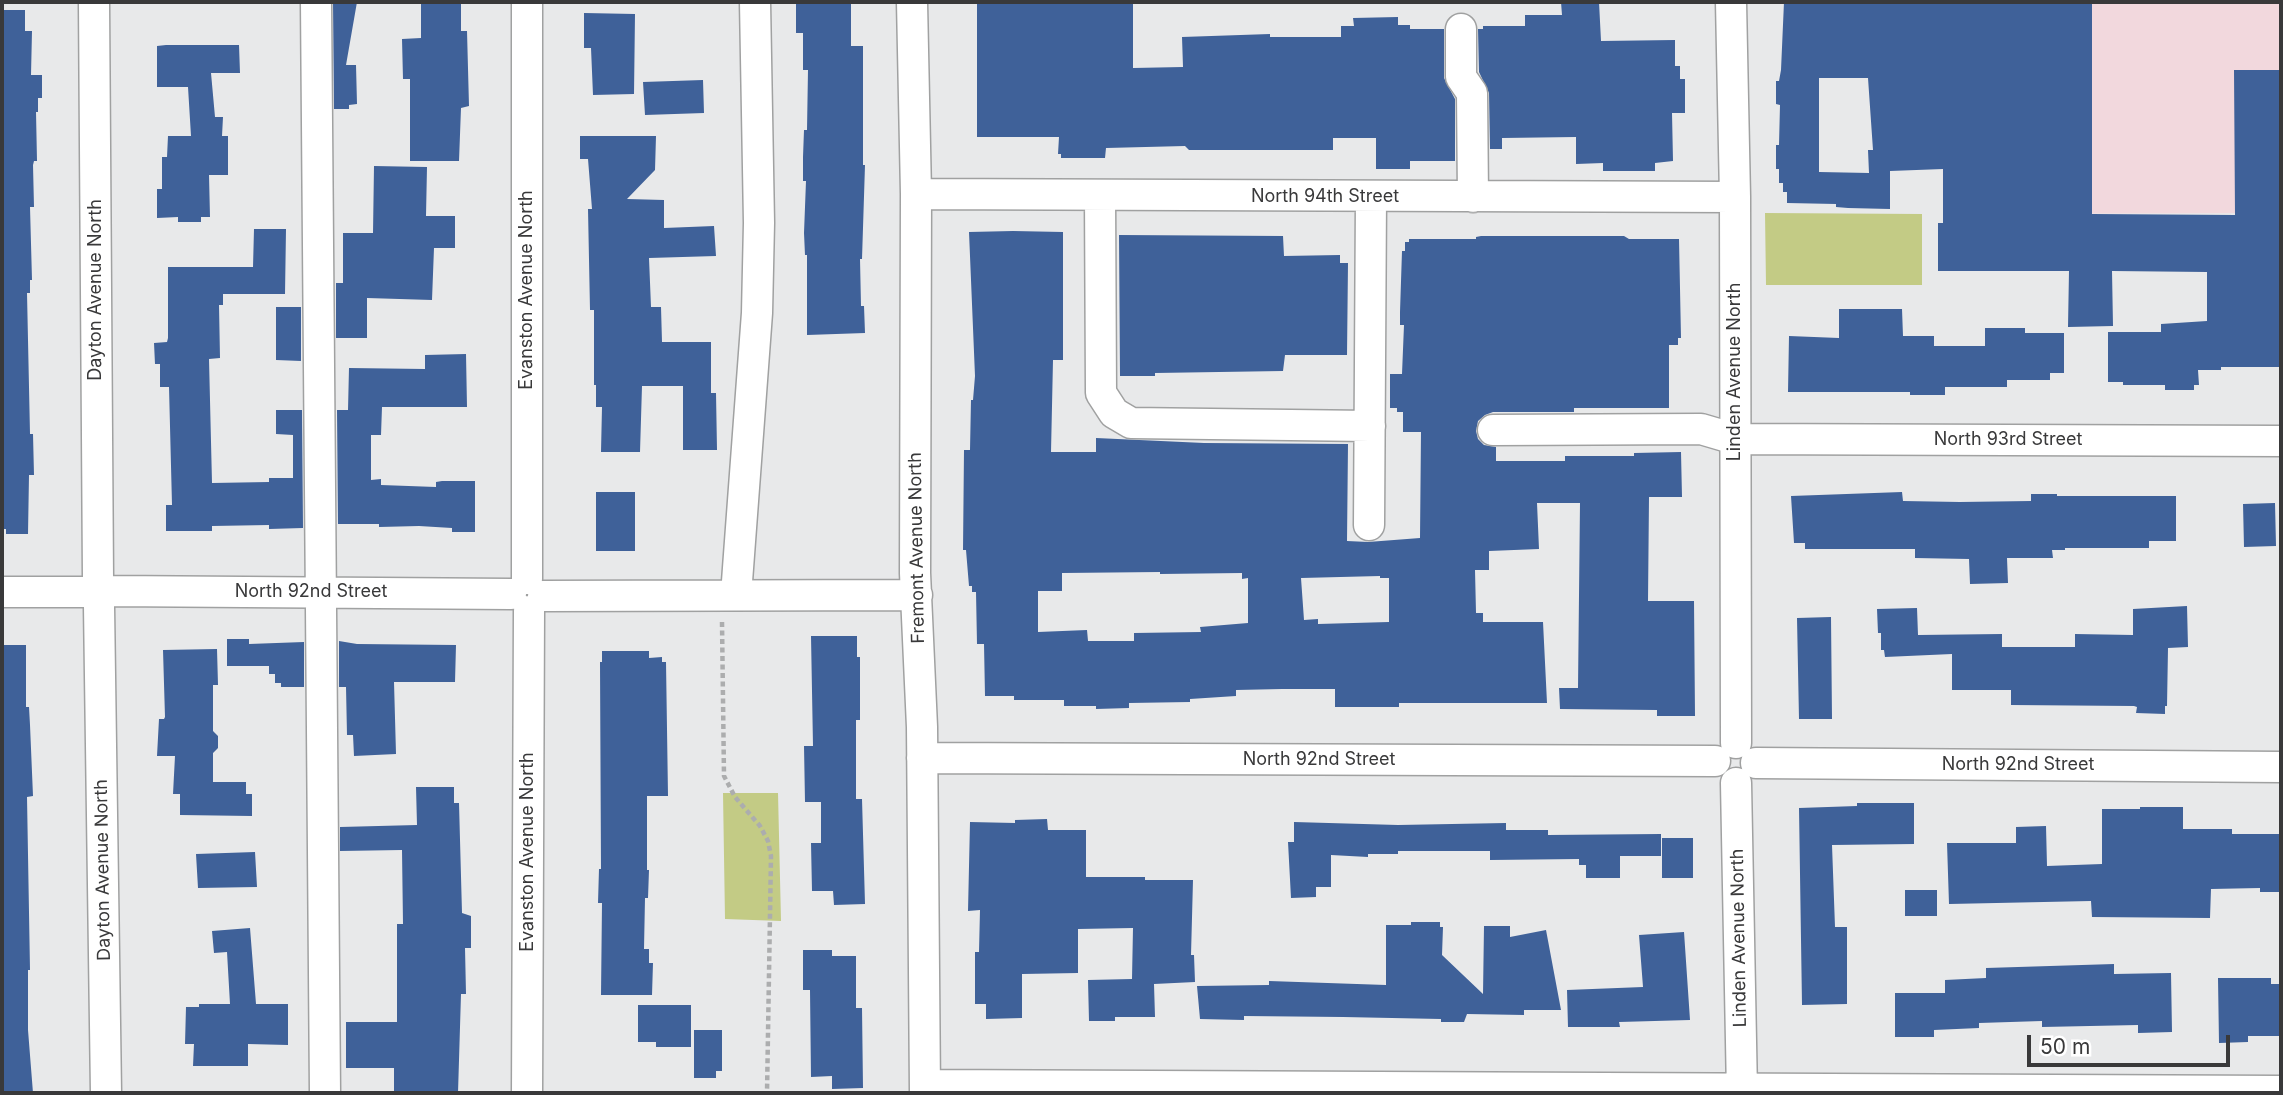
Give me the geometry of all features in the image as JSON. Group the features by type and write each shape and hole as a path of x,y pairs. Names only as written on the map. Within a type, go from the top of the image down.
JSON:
{"street":[{"name":"Dayton Avenue North","path":"94,2 106,1093"},
{"path":"316,2 325,1093"},
{"name":"Evanston Avenue North","path":"527,2 527,1093"},
{"path":"729,596 757,313 759,223 755,2"},
{"name":"Fremont Avenue North","path":"912,2 916,194 915,573 922,758 925,1089"},
{"name":"Linden Avenue North","path":"1731,2 1735,197 1736,763 1742,1091"},
{"path":"1461,29 1461,77 1472,93 1473,197"},
{"name":"North 94th Street","path":"916,194 1735,197"},
{"path":"1100,195 1101,393 1114,413 1131,423 1370,426"},
{"path":"1369,525 1371,197"},
{"name":"North 93rd Street","path":"1493,430 1701,429 1735,439 2281,441"},
{"name":"North 92nd Street","path":"2,592 917,595"},
{"name":"North 92nd Street","path":"922,758 2281,767"},
{"path":"925,1089 2281,1091"}],"path":[{"path":"729,596 724,776 735,797 760,826 768,841 771,856 767,1093"}],"shaded area":[{"path":"1930,2 2281,2 2281,213 1943,214 1942,43 1930,42"}],"green space":[{"path":"1765,213 1922,214 1922,285 1766,285"},
{"path":"723,793 778,793 781,921 725,919"}],"building":[{"path":"333,2 357,2 346,65 356,65 357,104 349,105 349,109 334,109"},
{"path":"421,2 461,2 461,31 467,31 469,106 461,108 459,161 410,161 410,79 403,79 402,39 421,38"},
{"path":"796,2 851,2 851,46 863,46 865,165 860,259 861,306 864,306 865,333 807,335 807,255 804,233 806,181 803,181 803,157 804,130 807,130 808,70 803,70 803,33 796,33"},
{"path":"977,2 1133,2 1133,68 1183,67 1182,37 1270,34 1270,37 1341,37 1341,26 1354,26 1353,18 1398,17 1398,25 1410,25 1410,29 1444,29 1444,78 1455,99 1455,161 1410,161 1410,169 1376,169 1376,138 1333,138 1333,150 1189,150 1185,146 1106,148 1105,158 1061,158 1061,154 1058,154 1059,137 977,137"},
{"path":"1561,2 1599,2 1601,41 1675,40 1675,66 1680,66 1680,79 1685,79 1685,113 1672,113 1673,161 1655,163 1655,171 1603,171 1603,163 1576,164 1576,137 1502,138 1502,149 1490,149 1489,93 1479,72 1478,29 1483,29 1483,26 1525,26 1525,15 1562,15"},
{"path":"1784,2 2092,2 2092,214 2235,215 2234,70 2281,70 2281,367 2221,367 2221,370 2198,370 2199,385 2194,385 2194,390 2165,390 2165,385 2123,385 2123,382 2108,382 2108,332 2161,332 2161,324 2207,321 2207,272 2112,271 2113,326 2068,327 2069,271 1938,271 1938,223 1943,223 1943,169 1890,171 1890,209 1787,203 1787,192 1783,192 1783,183 1779,183 1779,169 1776,169 1780,105 1776,104 1776,81 1779,81","holes":["1819,78 1868,78 1873,150 1868,150 1869,173 1819,172"]},
{"path":"2,10 25,10 25,31 32,31 31,75 42,75 42,98 38,98 36,112 34,207 30,207 32,280 30,293 27,293 30,434 33,434 34,475 29,475 28,534 6,534 6,529 2,529"},
{"path":"584,13 635,14 634,94 593,95 591,48 584,48"},
{"path":"239,45 240,73 211,73 215,117 223,117 222,136 228,136 228,175 209,175 210,217 201,217 201,222 178,222 178,217 157,218 157,189 162,189 162,157 167,157 168,136 191,136 188,87 157,87 157,46"},
{"path":"703,80 704,113 645,115 643,82"},
{"path":"580,136 656,136 655,170 627,199 664,200 664,228 714,226 716,256 649,258 651,307 661,307 662,342 711,342 711,393 716,393 717,450 683,450 683,386 642,386 640,452 601,452 602,407 596,407 594,310 590,310 588,209 592,209 588,159 580,159"},
{"path":"374,166 427,167 426,216 455,216 455,248 434,248 432,300 367,298 367,338 336,338 336,283 343,283 343,233 373,233"},
{"path":"254,229 286,229 285,294 223,294 223,305 219,305 220,358 209,359 212,483 269,482 269,478 293,478 293,435 276,434 276,410 302,410 303,528 269,529 269,525 212,526 212,531 166,531 166,505 172,505 169,387 160,387 160,364 155,364 154,343 167,342 168,338 168,267 253,267"},
{"path":"969,232 1063,232 1063,360 1053,360 1051,452 1096,452 1096,438 1204,443 1348,444 1347,541 1368,542 1420,538 1421,432 1403,432 1403,412 1390,408 1390,374 1402,374 1404,325 1400,325 1400,312 1402,251 1405,251 1405,242 1409,242 1409,239 1476,239 1481,236 1624,236 1629,239 1679,239 1681,338 1678,338 1678,345 1669,345 1669,408 1574,408 1574,412 1493,412 1478,421 1476,431 1478,439 1484,445 1496,447 1496,461 1565,461 1565,456 1634,456 1634,453 1681,452 1682,497 1649,497 1648,601 1694,601 1695,716 1657,716 1657,710 1560,709 1559,688 1578,688 1580,503 1537,503 1539,549 1489,551 1489,570 1475,570 1476,613 1483,613 1483,622 1543,622 1547,703 1399,703 1399,707 1335,707 1335,689 1282,689 1236,690 1236,696 1190,699 1190,702 1129,703 1129,708 1096,709 1096,706 1064,706 1064,700 1014,700 1014,696 985,696 984,644 977,644 976,592 972,592 972,586 969,586 966,550 963,550 964,450 970,450 971,400 975,376","holes":["1062,573 1242,573 1242,579 1248,578 1248,623 1200,627 1201,632 1134,633 1134,641 1088,641 1087,630 1038,632 1038,591 1062,591","1301,578 1389,578 1389,622 1318,624 1318,619 1304,620"]},
{"path":"1119,235 1283,236 1284,256 1340,255 1340,263 1348,263 1347,355 1285,355 1283,371 1120,376"},
{"path":"276,307 301,307 301,361 276,360"},
{"path":"1839,309 1902,309 1903,336 1934,336 1934,346 1985,346 1985,328 2025,328 2025,333 2064,333 2064,373 2050,373 2050,380 2007,380 2007,387 1945,387 1945,395 1910,395 1910,392 1788,392 1789,336 1839,338"},
{"path":"466,354 467,407 382,407 381,435 371,435 371,480 381,479 381,485 436,487 436,482 442,481 475,481 475,532 452,532 452,528 419,526 338,524 337,410 348,410 349,368 425,369 425,355"},
{"path":"596,492 635,492 635,551 596,551"},
{"path":"1902,492 1903,501 1960,502 2031,501 2031,494 2176,496 2176,541 2149,541 2149,548 2065,548 2052,550 2053,558 2007,558 2008,583 1970,584 1969,559 1915,558 1915,549 1805,549 1805,543 1794,543 1791,496"},
{"path":"2275,503 2276,546 2244,547 2243,504"},
{"path":"2187,606 2188,647 2168,648 2165,714 2136,713 2137,707 2134,706 2011,705 2011,690 1952,690 1952,654 1885,657 1884,650 1881,650 1881,633 1878,633 1877,609 1917,608 1918,635 2002,634 2002,647 2075,647 2075,634 2133,635 2133,609"},
{"path":"1831,617 1832,719 1799,719 1797,618"},
{"path":"811,636 857,636 857,657 860,657 860,720 856,720 856,799 862,799 865,904 834,905 833,891 812,891 811,843 821,843 821,802 805,802 804,746 813,746"},
{"path":"227,639 249,639 249,644 304,642 304,687 281,687 281,683 275,683 275,674 269,674 269,666 227,666"},
{"path":"339,641 357,644 456,645 455,682 394,682 396,754 354,756 353,735 347,735 346,687 339,687"},
{"path":"2,645 26,645 26,707 29,707 33,796 27,797 30,970 28,1030 33,1093 2,1093"},
{"path":"217,649 218,685 213,685 213,731 218,736 218,748 213,753 213,782 246,782 246,794 252,794 252,816 180,815 180,794 173,794 175,756 157,756 159,719 165,717 163,650"},
{"path":"602,651 649,651 649,658 662,657 662,662 666,662 668,796 647,796 649,870 648,898 645,898 644,949 649,949 649,963 653,963 652,995 601,995 602,903 598,903 601,869"},
{"path":"416,787 454,787 454,803 459,803 462,913 471,916 471,948 465,948 466,994 461,994 458,1093 394,1093 394,1068 346,1068 346,1022 397,1022 397,924 403,924 402,850 340,851 340,827 417,825"},
{"path":"1857,803 1914,803 1914,844 1832,845 1835,927 1847,927 1847,1004 1802,1005 1799,808 1857,806"},
{"path":"2183,807 2183,829 2232,829 2232,834 2281,834 2281,892 2260,892 2260,888 2211,889 2210,918 2092,917 2091,901 1949,904 1947,843 2016,843 2016,827 2046,826 2047,866 2102,864 2102,809"},
{"path":"1047,819 1048,830 1086,830 1086,877 1193,880 1191,955 1194,955 1195,982 1154,984 1155,1017 1115,1017 1115,1021 1089,1021 1088,980 1132,979 1133,928 1078,929 1078,973 1022,974 1022,1018 986,1019 986,1004 975,1004 975,952 979,952 980,910 968,911 970,822 1015,823 1015,820"},
{"path":"1294,822 1398,825 1506,823 1506,830 1548,830 1548,835 1661,834 1661,856 1620,856 1620,878 1586,878 1586,865 1579,865 1579,859 1490,860 1490,851 1398,851 1398,854 1368,854 1368,857 1331,855 1331,887 1316,887 1316,897 1291,898 1288,842 1294,842"},
{"path":"1662,838 1693,838 1693,878 1662,878"},
{"path":"255,852 257,887 198,888 196,854"},
{"path":"1905,890 1937,890 1937,916 1905,916"},
{"path":"1411,922 1440,922 1440,927 1443,927 1442,955 1483,994 1484,926 1510,926 1510,937 1546,930 1561,1010 1524,1010 1524,1015 1467,1014 1464,1022 1343,1017 1244,1016 1244,1020 1200,1019 1197,986 1269,985 1269,981 1386,985 1386,925 1411,925"},
{"path":"250,928 256,1004 288,1004 288,1045 248,1044 248,1066 193,1066 194,1044 185,1044 186,1007 199,1007 199,1004 230,1004 227,952 214,953 212,931"},
{"path":"1684,932 1690,1020 1619,1022 1620,1027 1568,1027 1567,990 1643,987 1639,935"},
{"path":"803,950 832,950 832,956 856,956 856,1008 862,1008 863,1088 832,1089 832,1076 811,1077 810,990 803,990"},
{"path":"2114,964 2114,974 2171,973 2172,1032 2138,1033 2138,1025 2042,1027 2042,1021 1979,1023 1979,1028 1934,1030 1934,1037 1895,1037 1895,993 1945,993 1945,980 1986,978 1986,968"},
{"path":"2218,978 2271,978 2271,984 2281,984 2281,1036 2248,1036 2248,1042 2219,1043"},
{"path":"638,1005 691,1005 691,1047 656,1047 656,1042 638,1042"},
{"path":"694,1030 722,1030 722,1071 716,1071 716,1078 694,1078"}]}
